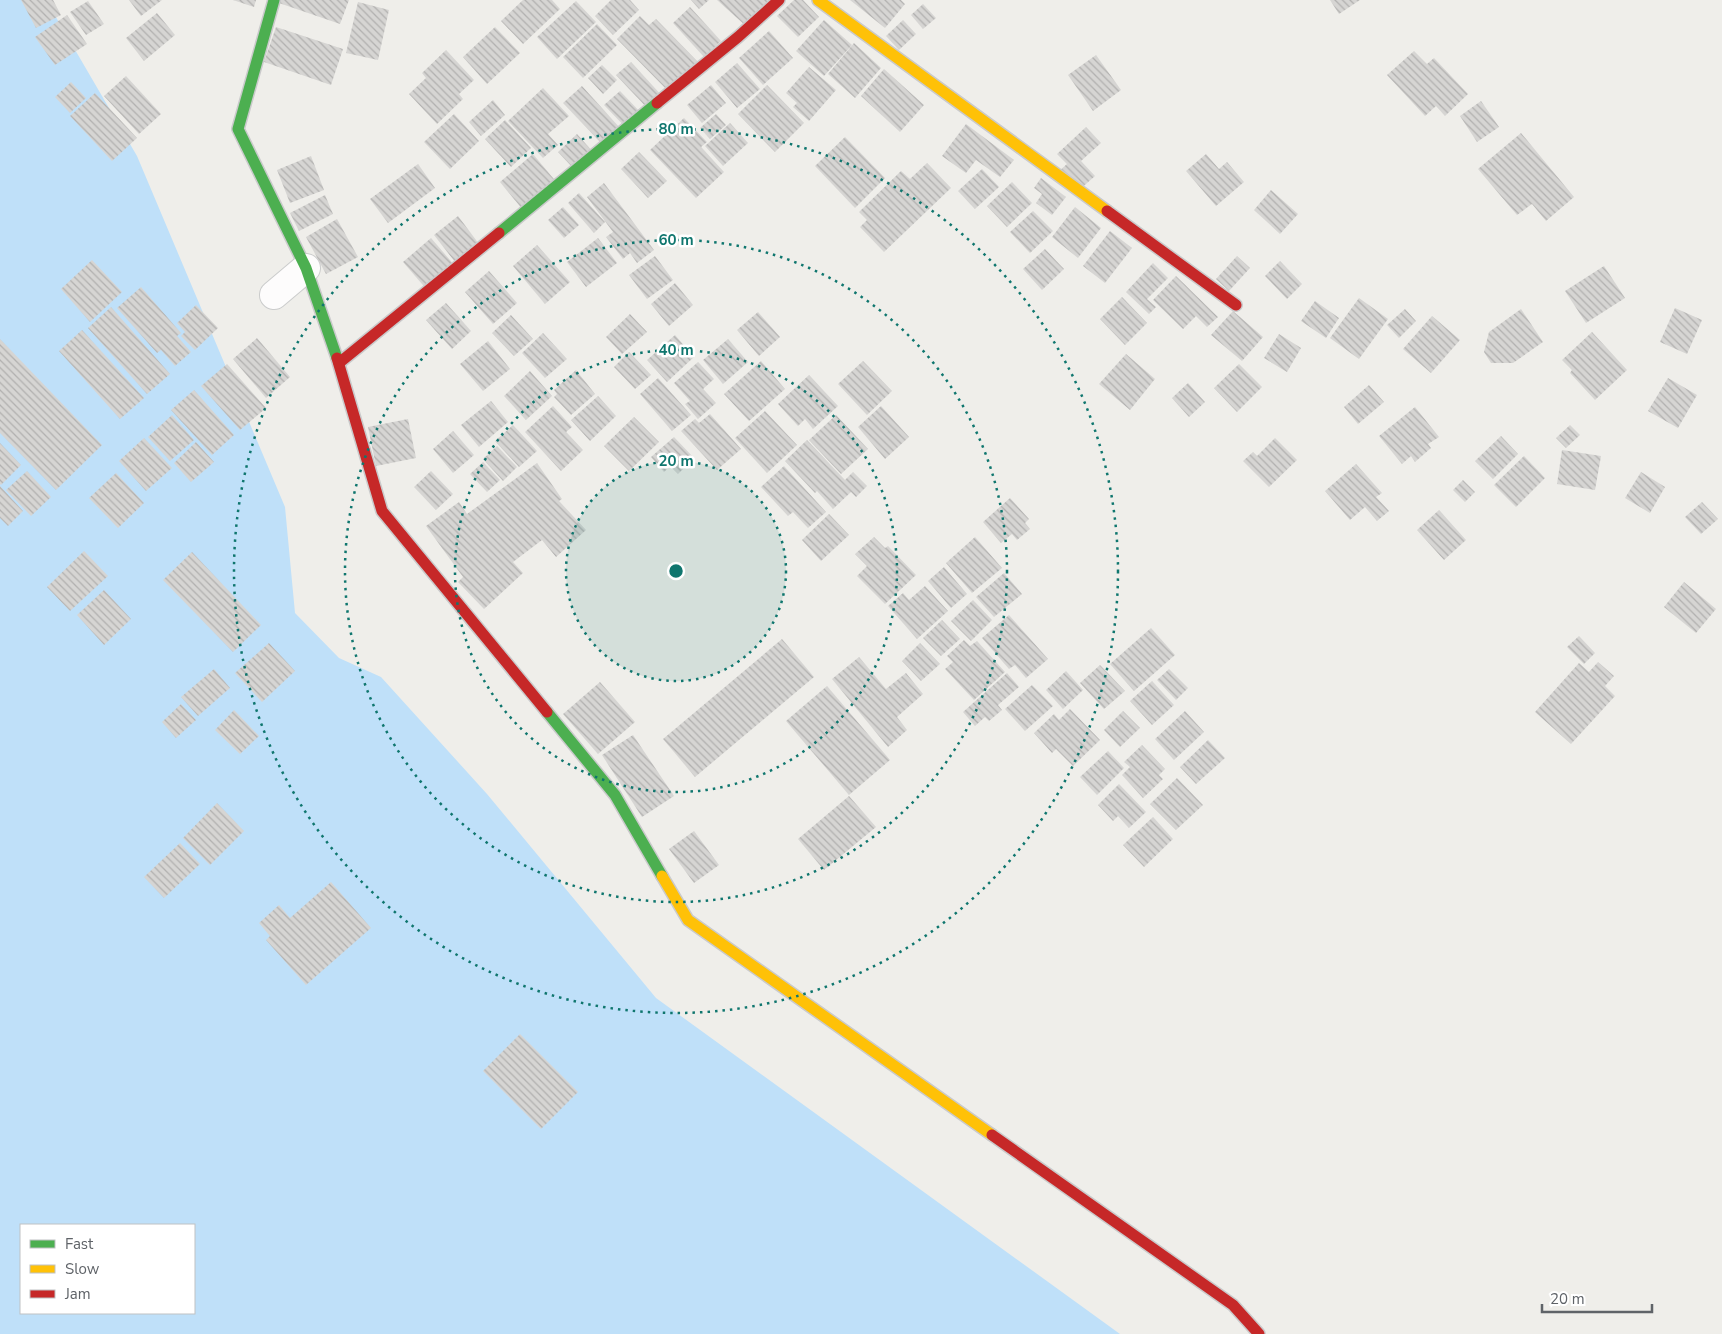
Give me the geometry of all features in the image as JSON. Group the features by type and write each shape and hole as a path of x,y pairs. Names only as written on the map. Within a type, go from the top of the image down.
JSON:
{"street":[{"path":"274,0 238,129 306,268 339,363 382,511 615,796 688,920 1234,1305 1259,1334"},
{"path":"339,363 738,37 780,0"},
{"path":"818,0 1236,305"},
{"path":"274,295 306,268"}],"water":[{"path":"0,0 46,0 137,156 285,507 295,613 339,658 381,677 487,794 656,998 1120,1334 0,1334"}],"building":[{"path":"21,0 53,0 61,15 36,28"},
{"path":"129,0 162,0 141,16"},
{"path":"233,0 256,0 254,7"},
{"path":"280,0 349,0 340,24 279,3"},
{"path":"523,0 552,0 560,9 523,44 501,21"},
{"path":"611,0 630,0 639,10 613,35 595,16"},
{"path":"691,0 709,0 699,9"},
{"path":"717,0 771,0 747,27"},
{"path":"794,0 803,0 819,17 798,37 777,16"},
{"path":"850,0 901,0 905,4 885,28"},
{"path":"1330,0 1360,0 1339,14"},
{"path":"88,1 104,24 86,35 70,12"},
{"path":"576,1 596,22 557,59 537,37"},
{"path":"358,2 389,10 378,60 346,53"},
{"path":"923,4 936,18 923,29 911,15"},
{"path":"690,7 721,41 704,57 673,23"},
{"path":"157,13 175,35 144,61 126,38"},
{"path":"67,15 87,44 55,65 35,37"},
{"path":"640,16 649,25 656,19 701,65 671,94 617,39"},
{"path":"824,20 852,45 824,76 796,51"},
{"path":"903,20 916,34 899,50 886,36"},
{"path":"597,24 617,45 583,78 563,57"},
{"path":"276,27 343,49 331,85 264,62"},
{"path":"495,27 520,53 487,84 463,57"},
{"path":"769,31 793,58 763,85 739,58"},
{"path":"854,43 881,68 855,98 828,74"},
{"path":"446,50 474,80 459,94 463,99 437,124 409,94 426,78 422,73"},
{"path":"1414,51 1427,64 1434,58 1468,94 1445,116 1436,106 1425,116 1387,75"},
{"path":"1096,55 1121,90 1093,111 1068,75"},
{"path":"631,62 664,98 650,111 616,75"},
{"path":"737,63 760,89 737,108 715,82"},
{"path":"602,65 617,80 603,94 588,78"},
{"path":"809,67 836,90 809,121 793,107 797,103 786,93"},
{"path":"884,69 924,105 900,132 861,96"},
{"path":"126,76 161,114 139,134 104,96"},
{"path":"71,82 86,98 70,113 55,97"},
{"path":"711,85 726,103 702,123 687,105"},
{"path":"767,85 804,123 775,152 738,114"},
{"path":"582,86 620,128 603,145 563,103"},
{"path":"543,88 569,116 548,134 558,145 543,158 508,121"},
{"path":"620,91 644,116 629,131 604,105"},
{"path":"95,93 137,138 112,161 70,116"},
{"path":"493,100 505,115 481,136 469,122"},
{"path":"1481,101 1499,127 1477,142 1460,116"},
{"path":"454,114 479,141 450,169 424,142"},
{"path":"716,114 726,125 710,139 700,128"},
{"path":"684,118 707,142 701,147 724,172 696,198 650,150"},
{"path":"505,120 531,148 511,167 485,139"},
{"path":"730,123 748,143 723,166 705,146"},
{"path":"966,124 1014,160 1000,177 976,160 966,173 942,156"},
{"path":"1086,127 1101,143 1081,161 1095,176 1077,192 1058,172 1067,164 1057,154"},
{"path":"1521,133 1574,197 1546,221 1532,204 1517,215 1478,169"},
{"path":"577,134 593,152 574,169 558,152"},
{"path":"845,137 885,178 855,208 815,166"},
{"path":"639,152 667,181 648,198 621,169"},
{"path":"533,154 563,190 523,210 500,182"},
{"path":"1206,154 1219,169 1227,162 1244,182 1216,206 1186,171"},
{"path":"311,156 324,190 290,203 277,170"},
{"path":"927,163 951,188 884,252 860,227 867,220 859,212 901,171 910,179"},
{"path":"418,164 435,188 388,223 370,199"},
{"path":"982,169 999,187 975,209 958,191"},
{"path":"1041,178 1066,197 1052,215 1036,203 1042,194 1034,188"},
{"path":"1012,182 1032,203 1007,227 987,206"},
{"path":"604,183 654,250 637,263 630,253 623,259 606,237 613,232 587,197"},
{"path":"1271,190 1298,214 1280,234 1254,210"},
{"path":"579,193 605,222 594,233 568,203"},
{"path":"325,195 333,214 299,231 290,213"},
{"path":"563,207 579,225 564,238 548,220"},
{"path":"1075,207 1101,228 1078,258 1052,237"},
{"path":"1033,211 1053,231 1030,253 1010,232"},
{"path":"458,216 482,248 459,267 434,235"},
{"path":"337,219 358,257 326,274 306,237"},
{"path":"1110,231 1132,248 1105,283 1083,266"},
{"path":"431,238 456,267 428,291 403,262"},
{"path":"598,238 617,263 586,287 567,262"},
{"path":"537,245 570,282 545,304 513,266"},
{"path":"1045,249 1064,269 1042,290 1023,269"},
{"path":"655,256 673,280 647,299 629,275"},
{"path":"1237,256 1250,268 1229,291 1216,279"},
{"path":"92,260 122,292 90,322 61,289"},
{"path":"1280,261 1302,284 1287,299 1265,276"},
{"path":"1153,263 1168,278 1147,299 1156,307 1149,314 1126,292"},
{"path":"1604,266 1625,298 1586,323 1565,291"},
{"path":"489,271 517,303 493,324 465,292"},
{"path":"1176,276 1218,317 1207,327 1196,316 1183,329 1153,300"},
{"path":"675,283 693,305 669,326 651,304"},
{"path":"141,287 181,333 177,336 191,352 175,366 161,350 157,353 117,308"},
{"path":"1122,297 1147,323 1125,345 1100,319"},
{"path":"1359,298 1388,319 1359,359 1330,338"},
{"path":"1315,301 1339,318 1326,338 1301,321"},
{"path":"446,303 471,331 452,349 426,320"},
{"path":"196,305 218,328 195,350 181,336 185,332 177,323"},
{"path":"111,307 170,374 147,394 88,328"},
{"path":"1675,308 1702,320 1687,354 1660,342"},
{"path":"1405,309 1416,321 1399,338 1387,325"},
{"path":"1521,309 1543,342 1513,363 1491,363 1484,352 1489,332"},
{"path":"1233,311 1263,337 1242,361 1211,335"},
{"path":"758,312 780,337 759,356 737,330"},
{"path":"630,314 647,332 622,354 606,337"},
{"path":"511,315 533,339 514,356 492,333"},
{"path":"1432,316 1460,340 1431,373 1403,349"},
{"path":"82,330 144,398 120,419 59,351"},
{"path":"1592,332 1627,370 1595,400 1570,373 1572,370 1562,360"},
{"path":"543,333 567,359 545,378 522,353"},
{"path":"1279,334 1301,348 1287,372 1264,358"},
{"path":"675,335 694,357 667,382 647,360"},
{"path":"257,338 290,377 266,398 233,359"},
{"path":"0,339 102,445 56,490 0,433"},
{"path":"728,339 748,362 723,384 703,360"},
{"path":"488,341 510,369 483,391 460,364"},
{"path":"629,352 651,375 635,389 614,367"},
{"path":"1126,354 1155,379 1130,410 1099,384"},
{"path":"761,361 785,389 749,421 724,394"},
{"path":"863,361 892,391 867,415 838,384"},
{"path":"698,362 714,379 703,389 716,403 698,419 685,404 690,401 674,383"},
{"path":"227,364 266,408 240,430 201,386"},
{"path":"1239,364 1262,387 1237,412 1214,388"},
{"path":"576,370 595,394 571,415 554,397 557,394 554,390"},
{"path":"530,371 552,396 526,420 504,396"},
{"path":"809,375 838,406 813,429 805,419 798,426 778,404"},
{"path":"658,378 691,415 672,431 640,394"},
{"path":"1668,378 1697,395 1678,428 1648,411"},
{"path":"1188,383 1205,402 1189,417 1172,398"},
{"path":"1369,385 1384,402 1358,424 1344,407"},
{"path":"194,390 234,435 212,455 171,410"},
{"path":"598,396 616,416 590,441 571,420"},
{"path":"491,401 508,422 479,447 461,425"},
{"path":"553,406 572,427 566,432 583,450 561,471 525,432"},
{"path":"881,406 909,437 885,459 858,427"},
{"path":"1415,407 1439,437 1428,444 1431,448 1415,462 1411,456 1402,464 1379,436"},
{"path":"765,411 797,445 767,473 735,438"},
{"path":"710,414 741,449 717,470 681,431 695,419 699,423"},
{"path":"172,415 194,440 170,461 148,437"},
{"path":"836,415 868,449 841,474 809,440"},
{"path":"634,417 659,442 629,471 604,446"},
{"path":"408,419 416,458 376,466 368,427"},
{"path":"513,425 537,451 519,467 495,441"},
{"path":"1570,425 1580,435 1566,448 1556,438"},
{"path":"453,431 474,455 453,473 433,449"},
{"path":"1501,436 1518,454 1493,479 1475,461"},
{"path":"674,437 694,458 678,474 670,466 664,472 651,457"},
{"path":"144,438 172,468 146,491 119,461"},
{"path":"1275,438 1297,460 1269,487 1243,461 1253,452 1257,456"},
{"path":"807,440 845,480 853,472 867,486 856,497 851,492 833,509 785,461"},
{"path":"196,442 214,462 191,482 174,463"},
{"path":"0,443 21,465 1,485 0,484"},
{"path":"497,446 517,467 503,481 483,459"},
{"path":"1562,450 1601,456 1595,490 1557,484"},
{"path":"1524,456 1545,478 1516,507 1494,485"},
{"path":"483,462 500,480 487,492 470,474"},
{"path":"537,463 562,499 559,501 586,530 556,557 542,540 513,562 523,573 484,609 458,582 463,577 426,526 459,502 467,514"},
{"path":"1356,464 1382,493 1376,497 1389,511 1377,521 1365,507 1350,520 1325,491"},
{"path":"784,466 826,512 808,528 793,512 788,516 761,487"},
{"path":"27,471 51,497 31,516 6,490"},
{"path":"431,471 453,494 436,510 414,487"},
{"path":"1641,472 1665,487 1650,513 1625,498"},
{"path":"116,473 144,503 118,528 89,498"},
{"path":"1463,480 1475,492 1465,502 1453,490"},
{"path":"0,486 23,511 8,526 0,518"},
{"path":"1010,498 1029,519 1025,523 1030,529 1017,540 1012,534 1001,543 983,522"},
{"path":"1702,502 1718,519 1701,534 1685,517"},
{"path":"1439,510 1466,540 1444,560 1417,530"},
{"path":"829,514 849,535 821,561 802,540"},
{"path":"874,537 885,548 888,546 916,575 885,604 857,576 867,566 855,554"},
{"path":"975,537 1002,568 972,593 946,563"},
{"path":"84,551 108,576 70,611 47,587"},
{"path":"192,552 261,625 233,652 163,580"},
{"path":"944,567 967,594 951,608 928,581"},
{"path":"1004,573 1022,594 994,617 976,597"},
{"path":"1684,582 1716,609 1696,633 1664,607"},
{"path":"925,586 948,611 917,639 888,606 903,593 909,600"},
{"path":"104,590 131,619 104,645 77,615"},
{"path":"973,600 992,620 971,641 951,621"},
{"path":"1009,615 1048,659 1026,678 1015,665 1009,669 982,638"},
{"path":"942,620 960,639 941,656 923,638"},
{"path":"1151,628 1175,655 1134,691 1110,664"},
{"path":"1579,636 1595,653 1584,664 1567,647"},
{"path":"782,639 814,677 695,777 663,739"},
{"path":"964,640 970,646 977,641 1005,672 974,700 945,669 953,662 947,656"},
{"path":"269,643 295,671 262,702 235,673"},
{"path":"920,643 940,664 921,681 902,661"},
{"path":"859,657 886,689 906,673 923,694 897,717 907,730 888,747 832,679"},
{"path":"1598,662 1614,676 1605,686 1615,696 1571,744 1535,712 1579,663 1589,672"},
{"path":"1100,665 1125,691 1104,709 1080,683"},
{"path":"214,669 230,688 198,716 181,697"},
{"path":"1169,669 1188,688 1176,700 1157,680"},
{"path":"1066,671 1083,690 1063,709 1046,690"},
{"path":"1007,673 1019,687 998,705 1002,710 989,721 985,717 975,726 963,712"},
{"path":"1152,681 1174,705 1152,725 1130,701"},
{"path":"600,682 635,722 598,754 563,714"},
{"path":"1032,685 1053,706 1025,731 1005,709"},
{"path":"827,686 890,760 849,795 786,721"},
{"path":"181,704 196,720 176,738 162,722"},
{"path":"1070,709 1100,740 1073,766 1056,749 1052,753 1034,733 1054,714 1059,720"},
{"path":"234,710 259,736 240,754 215,730"},
{"path":"1123,711 1140,728 1120,747 1104,730"},
{"path":"1185,711 1204,732 1174,760 1155,739"},
{"path":"633,735 674,796 642,817 602,755"},
{"path":"1208,740 1225,758 1196,784 1180,767"},
{"path":"1142,745 1165,769 1159,775 1163,779 1143,798 1122,775 1130,767 1124,762"},
{"path":"1108,751 1124,768 1097,795 1080,777"},
{"path":"1177,778 1203,805 1176,830 1150,804"},
{"path":"1119,784 1146,812 1129,828 1118,816 1113,821 1098,805"},
{"path":"849,796 876,827 824,870 798,839"},
{"path":"217,803 244,831 210,865 183,838"},
{"path":"1153,817 1173,839 1144,867 1123,845"},
{"path":"694,831 719,865 694,883 669,849"},
{"path":"180,843 200,864 164,898 144,877"},
{"path":"331,882 371,928 306,985 266,940 270,936 259,923 279,905 290,918"},
{"path":"520,1034 578,1092 541,1129 483,1071"}],"traffic: fast":[{"path":"274,0 238,129 306,268 337,358"},
{"path":"499,233 657,103"},
{"path":"547,712 615,795 662,876"}],"traffic: slow":[{"path":"818,0 1107,211"},
{"path":"662,876 688,920 992,1135"}],"traffic: jam":[{"path":"657,103 738,37 779,0"},
{"path":"1107,211 1236,305"},
{"path":"339,363 499,233"},
{"path":"337,358 382,511 547,712"},
{"path":"992,1135 1233,1305 1259,1334"}]}
